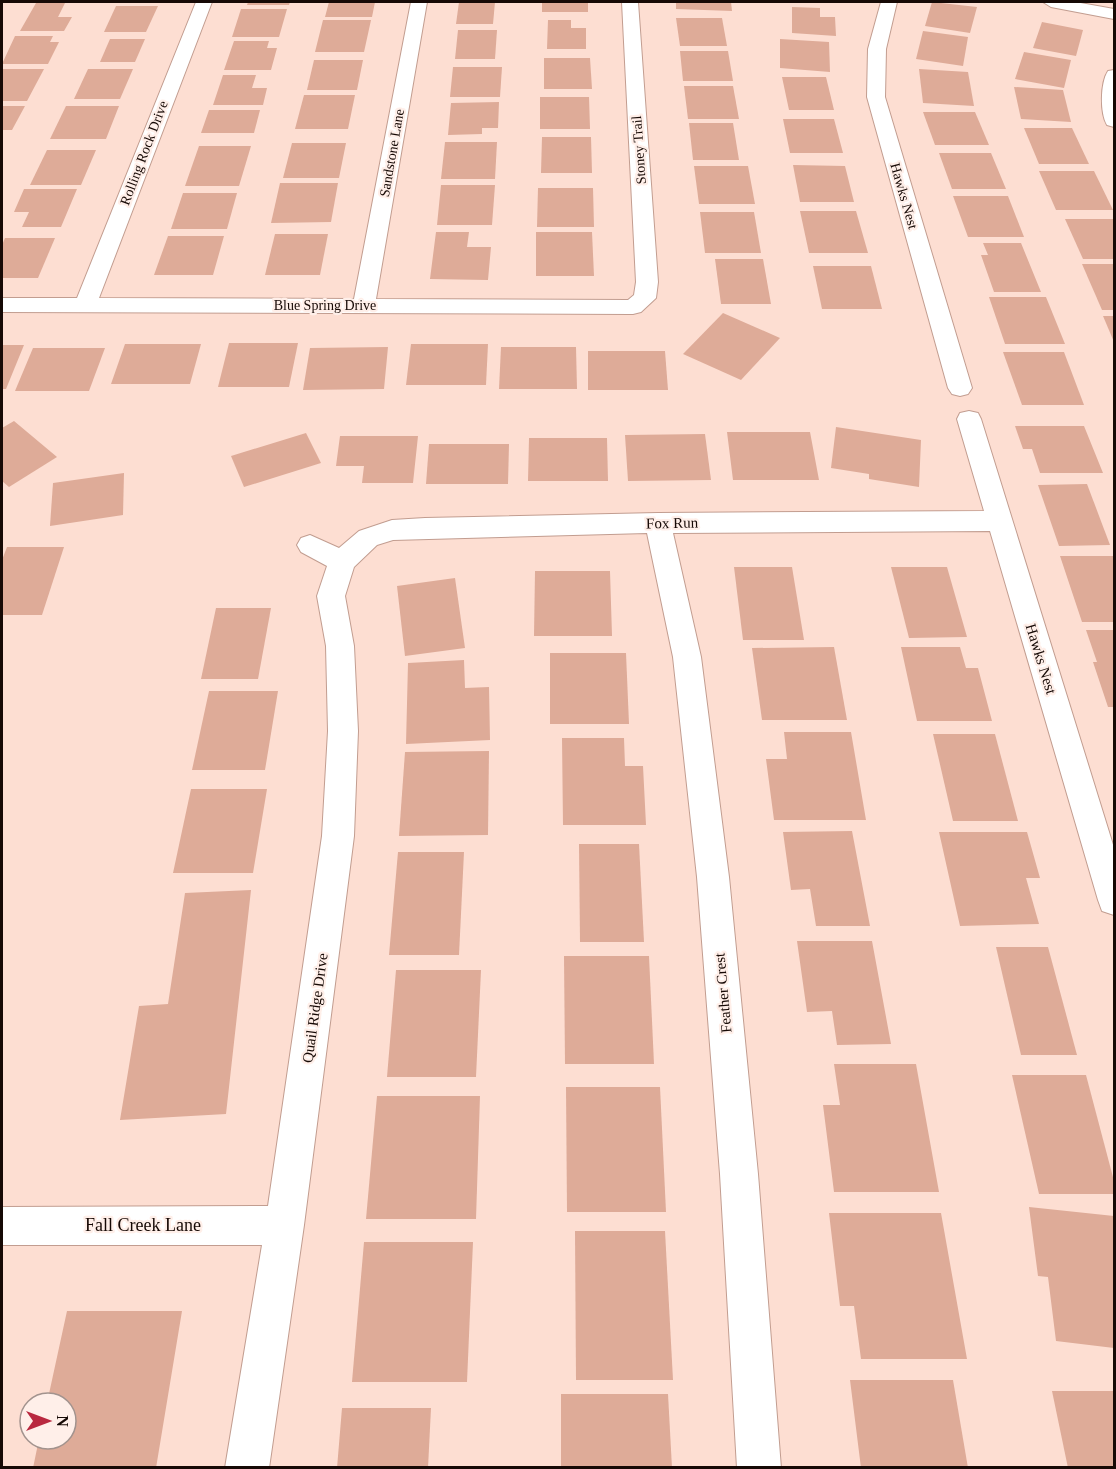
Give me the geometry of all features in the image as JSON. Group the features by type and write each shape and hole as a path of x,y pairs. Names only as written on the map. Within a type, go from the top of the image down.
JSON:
{"street":[{"name":"Rolling Rock Drive","path":"85,305 204,2"},
{"name":"Sandstone Lane","path":"364,305 420,2"},
{"name":"Stoney Trail","path":"630,2 647,282 645,298"},
{"name":"Hawks Nest","path":"890,2 877,49 876,97 960,388"},
{"path":"1052,2 1114,14"},
{"path":"1114,80 1114,121"},
{"name":"Blue Spring Drive","path":"2,304 633,307 645,298"},
{"name":"Hawks Nest","path":"969,418 1114,900"},
{"name":"Fox Run","path":"346,557 368,538 392,530 658,523 1000,521"},
{"name":"Feather Crest","path":"658,523 687,657 713,876 739,1174 759,1467"},
{"path":"310,545 346,557"},
{"name":"Quail Ridge Drive","path":"247,1467 285,1225 338,836 343,731 340,646 331,596 346,557"},
{"name":"Fall Creek Lane","path":"2,1226 285,1225"}],"building":[{"path":"248,2 290,2 289,5 247,5"},
{"path":"329,2 375,2 372,17 325,17"},
{"path":"459,2 495,2 493,24 456,24"},
{"path":"542,2 588,2 588,12 542,12"},
{"path":"676,2 731,2 732,11 676,9"},
{"path":"932,2 977,7 970,33 925,26"},
{"path":"36,3 65,3 58,17 72,17 64,31 20,31"},
{"path":"116,6 158,6 146,32 104,32"},
{"path":"792,7 820,8 820,17 835,17 836,36 792,33"},
{"path":"241,9 287,9 279,37 232,37"},
{"path":"676,18 722,18 727,46 680,46"},
{"path":"323,20 371,20 364,52 315,52"},
{"path":"548,20 571,20 571,28 586,28 586,49 547,49"},
{"path":"1042,22 1083,30 1076,56 1033,48"},
{"path":"458,30 497,30 495,59 455,59"},
{"path":"923,31 968,37 963,66 916,59"},
{"path":"15,36 53,36 50,42 59,42 48,64 2,64"},
{"path":"110,39 145,39 135,62 100,62"},
{"path":"780,39 829,42 830,72 780,68"},
{"path":"234,41 269,41 267,48 277,48 271,70 224,70"},
{"path":"680,51 728,51 733,81 683,81"},
{"path":"1024,52 1071,60 1064,88 1015,79"},
{"path":"544,58 590,58 592,89 544,89"},
{"path":"314,60 363,60 357,90 307,90"},
{"path":"453,67 502,67 500,97 450,97"},
{"path":"2,69 44,69 27,101 2,101"},
{"path":"88,69 133,69 120,99 74,99"},
{"path":"919,69 968,72 974,106 923,103"},
{"path":"223,75 256,75 252,88 267,88 263,105 213,105"},
{"path":"782,77 826,77 834,110 789,110"},
{"path":"684,86 733,86 739,119 688,119"},
{"path":"1014,87 1063,90 1071,122 1021,119"},
{"path":"304,95 355,95 348,129 295,129"},
{"path":"540,97 589,97 590,129 540,129"},
{"path":"499,102 498,128 482,128 482,134 448,135 451,103"},
{"path":"2,106 25,106 12,130 2,130"},
{"path":"66,106 119,106 106,139 50,139"},
{"path":"209,110 260,110 254,133 201,133"},
{"path":"923,112 975,112 989,145 935,145"},
{"path":"783,119 834,119 843,153 790,153"},
{"path":"689,123 733,123 739,160 693,160"},
{"path":"1024,128 1072,128 1089,164 1039,164"},
{"path":"542,137 591,137 592,173 541,173"},
{"path":"445,142 497,142 495,179 441,179"},
{"path":"292,143 346,143 339,178 283,178"},
{"path":"199,146 251,146 239,186 185,186"},
{"path":"47,150 96,150 81,185 30,185"},
{"path":"939,153 991,153 1006,189 952,189"},
{"path":"793,165 845,166 854,202 800,202"},
{"path":"694,166 748,166 755,204 699,204"},
{"path":"1039,171 1094,171 1113,210 1056,210"},
{"path":"280,183 338,183 331,222 271,223"},
{"path":"441,185 495,185 492,225 437,225"},
{"path":"538,188 593,188 594,227 537,227"},
{"path":"24,189 77,189 61,227 22,227 29,212 14,212"},
{"path":"183,193 237,193 227,229 171,229"},
{"path":"953,196 1008,196 1024,237 968,237"},
{"path":"800,211 856,211 868,253 809,253"},
{"path":"700,212 754,212 761,253 705,253"},
{"path":"1065,219 1114,219 1114,259 1083,259"},
{"path":"436,232 469,232 467,247 491,247 488,280 430,279"},
{"path":"536,232 592,232 594,276 536,276"},
{"path":"275,234 328,234 320,275 265,275"},
{"path":"168,236 224,236 213,275 154,275"},
{"path":"5,238 55,238 38,278 2,278 2,245"},
{"path":"983,243 1021,243 1041,292 994,292 981,255 988,255"},
{"path":"715,259 763,259 771,304 721,304"},
{"path":"1082,264 1114,264 1114,310 1102,310"},
{"path":"813,266 871,266 882,309 822,309"},
{"path":"989,297 1046,297 1065,344 1005,344"},
{"path":"723,313 780,338 741,380 683,354"},
{"path":"1103,316 1114,316 1114,342"},
{"path":"229,343 298,343 289,387 218,387"},
{"path":"125,344 201,344 190,384 111,384"},
{"path":"411,344 488,344 486,385 406,385"},
{"path":"2,345 24,345 6,389 2,389"},
{"path":"388,347 384,389 303,390 310,348"},
{"path":"501,347 576,347 577,389 499,389"},
{"path":"33,348 105,348 89,391 15,391"},
{"path":"588,351 665,351 668,390 588,390"},
{"path":"1003,352 1064,352 1084,405 1022,405"},
{"path":"14,421 57,457 9,487 2,481 2,428"},
{"path":"1015,426 1084,426 1103,473 1040,473 1032,449 1023,449"},
{"path":"836,427 921,440 919,487 869,479 869,474 831,468"},
{"path":"727,432 810,432 819,480 733,480"},
{"path":"306,433 321,463 244,487 231,456"},
{"path":"705,434 711,480 628,481 625,435"},
{"path":"340,436 418,436 413,483 362,483 364,466 336,466"},
{"path":"529,438 607,438 608,481 528,481"},
{"path":"429,444 509,444 508,484 426,484"},
{"path":"124,473 123,515 50,526 53,483"},
{"path":"1087,484 1110,545 1059,546 1038,485"},
{"path":"7,547 64,547 42,615 2,615 2,560"},
{"path":"1060,556 1114,556 1114,622 1082,622"},
{"path":"734,567 792,567 804,640 743,640"},
{"path":"891,567 947,567 967,637 909,638"},
{"path":"535,571 610,571 612,636 534,636"},
{"path":"455,578 465,648 405,656 397,586"},
{"path":"216,608 271,608 258,679 201,679"},
{"path":"1086,630 1114,630 1114,707 1108,707 1093,662 1097,662"},
{"path":"834,647 847,720 762,720 752,648"},
{"path":"901,647 960,647 966,668 978,668 992,721 917,721"},
{"path":"550,653 626,653 629,724 550,724"},
{"path":"464,660 465,688 489,687 490,740 406,744 408,663"},
{"path":"209,691 278,691 265,770 192,770"},
{"path":"784,732 851,732 866,820 774,820 766,759 787,759"},
{"path":"933,734 995,734 1018,821 953,821"},
{"path":"562,738 624,738 625,766 643,766 646,825 563,825"},
{"path":"489,751 488,835 399,836 405,752"},
{"path":"191,789 267,789 253,873 173,873"},
{"path":"852,831 870,926 816,926 810,889 791,890 783,832"},
{"path":"939,832 1027,832 1040,878 1026,878 1039,924 960,926"},
{"path":"579,844 639,844 644,942 580,942"},
{"path":"398,852 464,852 459,955 389,955"},
{"path":"251,890 226,1114 120,1120 139,1006 168,1004 185,893"},
{"path":"797,941 872,941 891,1044 837,1045 832,1011 807,1012"},
{"path":"996,947 1048,947 1077,1055 1021,1055"},
{"path":"564,956 649,956 654,1064 565,1064"},
{"path":"396,970 481,970 476,1077 387,1077"},
{"path":"834,1064 916,1064 939,1192 834,1192 823,1105 840,1105"},
{"path":"1012,1075 1086,1075 1114,1181 1114,1194 1039,1194"},
{"path":"566,1087 660,1087 666,1212 567,1212"},
{"path":"377,1096 480,1096 476,1219 366,1219"},
{"path":"1029,1207 1114,1216 1114,1348 1056,1341 1048,1277 1038,1276"},
{"path":"829,1213 941,1213 967,1359 861,1359 854,1306 840,1306"},
{"path":"575,1231 665,1231 673,1380 576,1380"},
{"path":"364,1242 473,1242 467,1382 352,1382"},
{"path":"67,1311 182,1311 156,1468 33,1468 37,1451 78,1451 78,1391 50,1391"},
{"path":"850,1380 953,1380 968,1468 861,1468"},
{"path":"1052,1391 1114,1391 1114,1468 1068,1468"},
{"path":"561,1394 668,1394 672,1468 561,1468"},
{"path":"342,1408 431,1408 428,1468 337,1468"}]}
